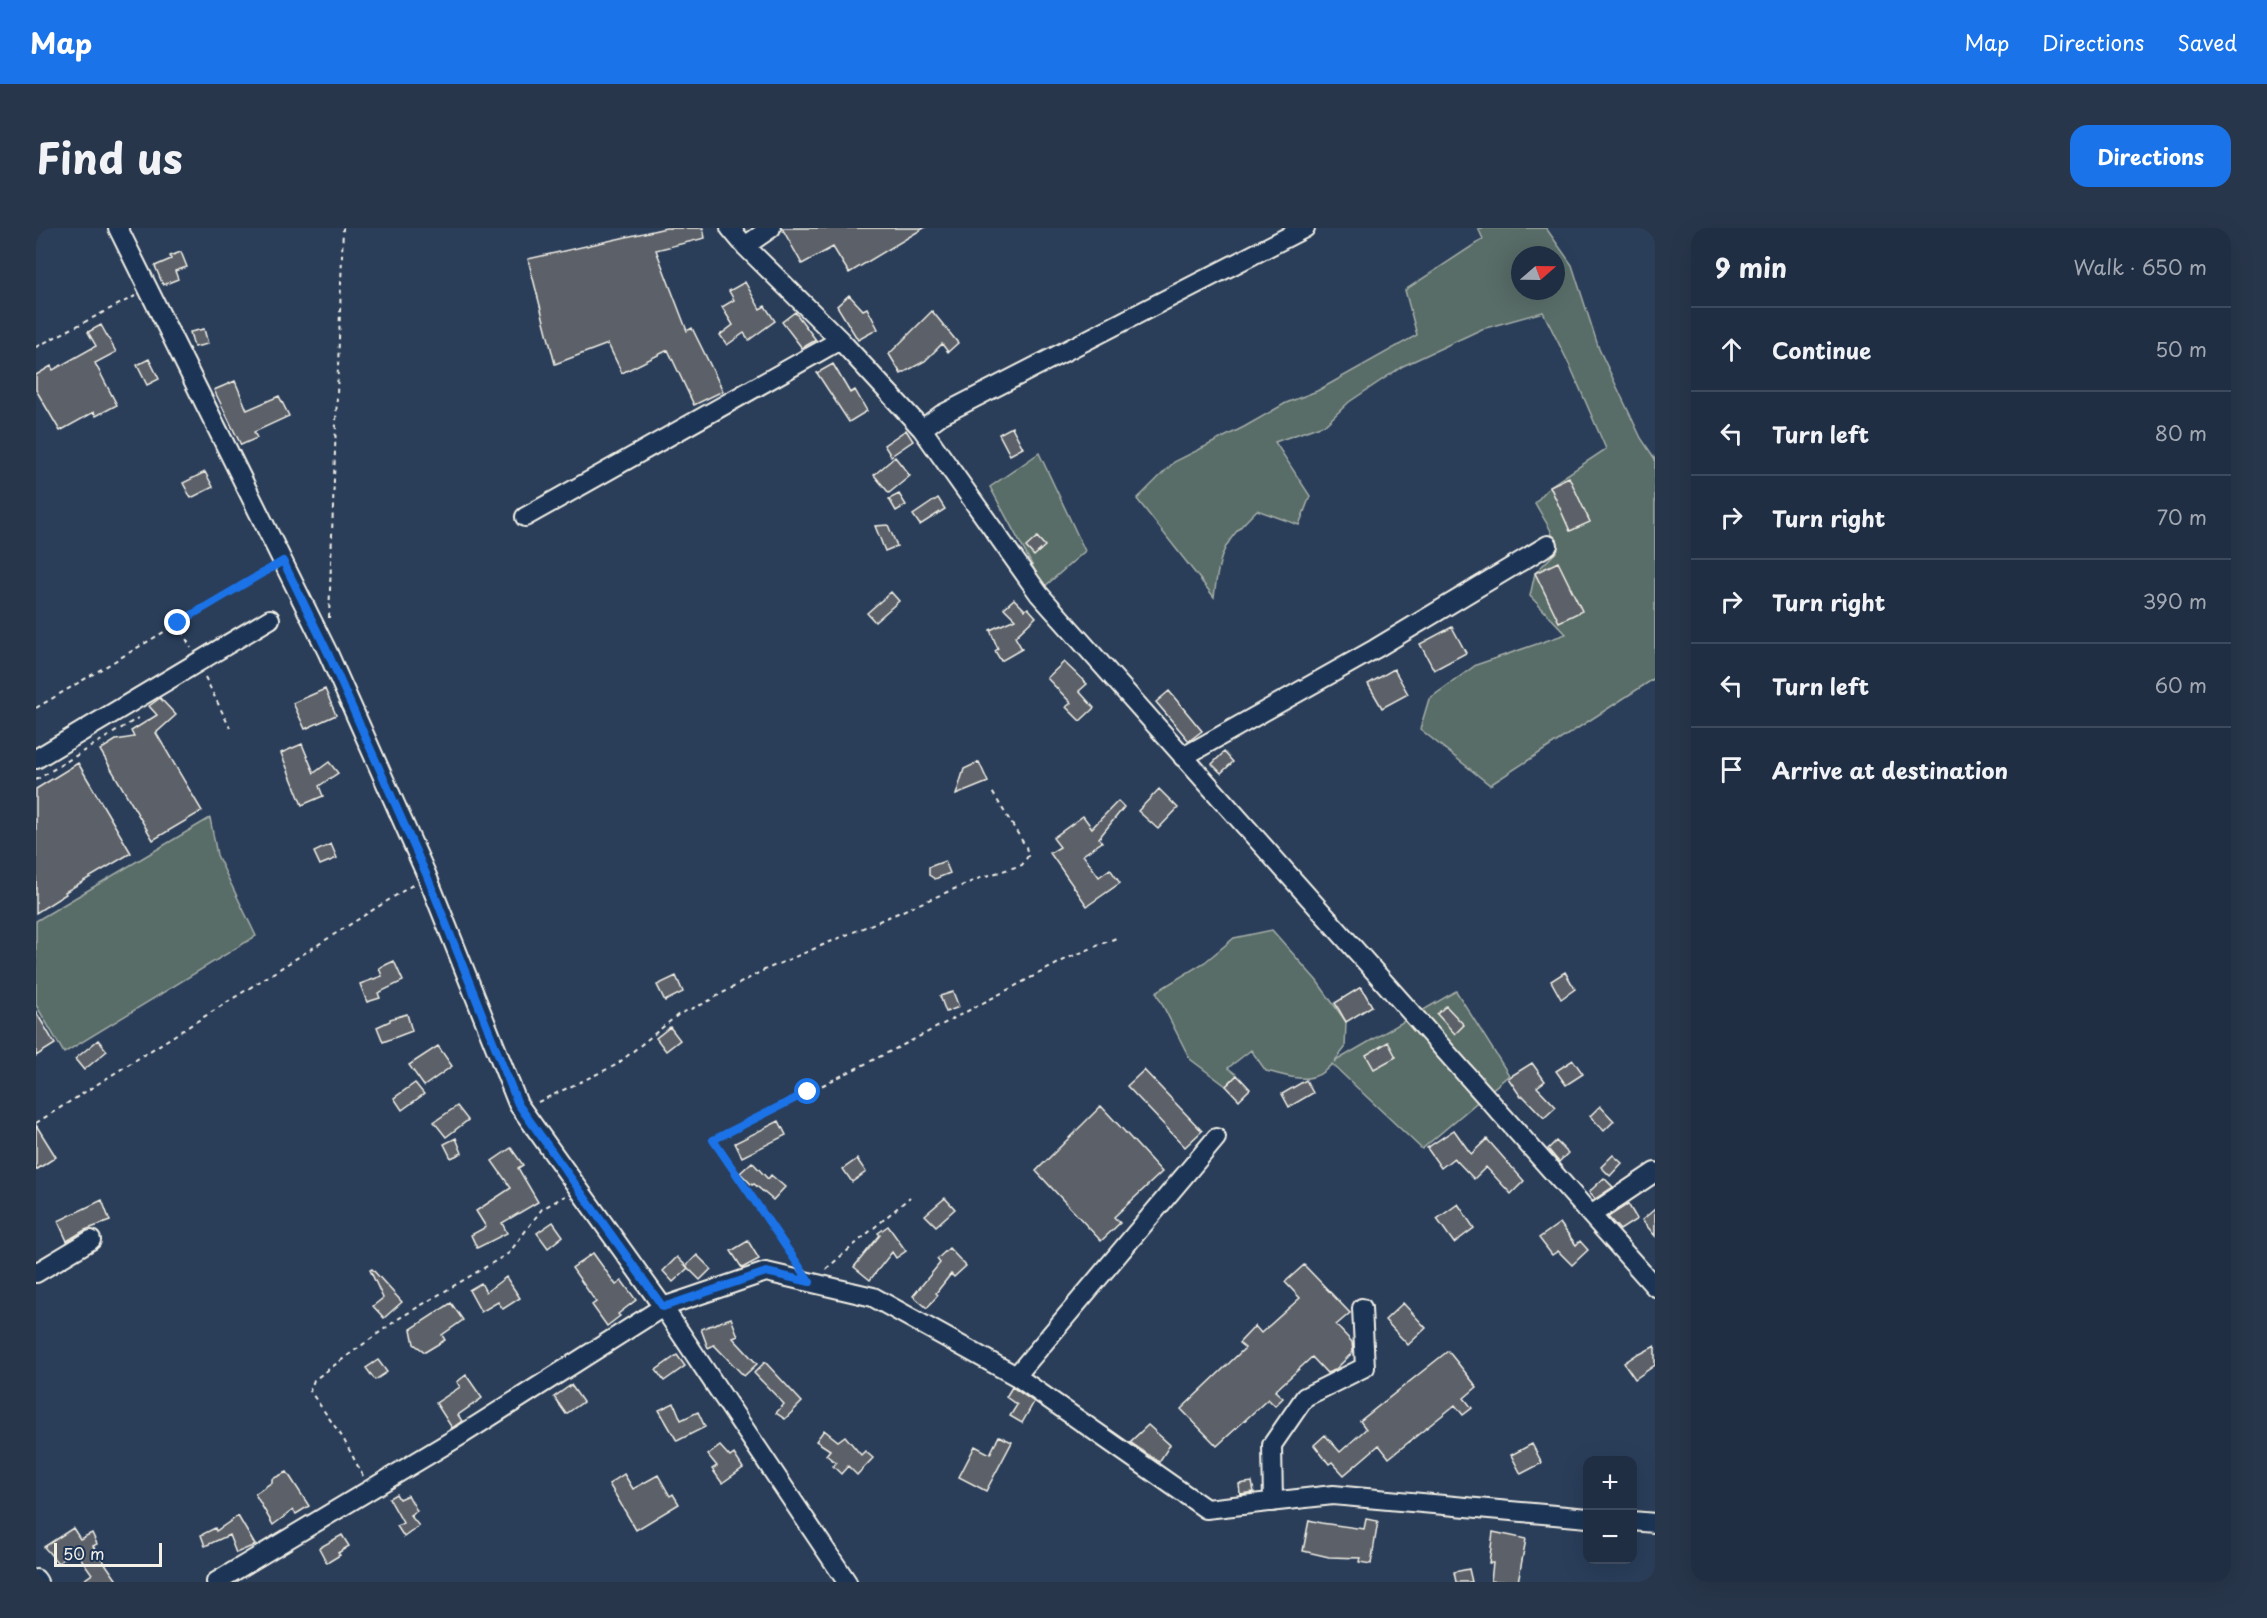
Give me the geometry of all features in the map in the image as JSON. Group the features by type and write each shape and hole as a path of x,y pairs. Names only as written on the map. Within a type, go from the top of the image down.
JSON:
{"street":[{"path":"118,228 328,653 427,876 518,1104 663,1307 848,1582"},
{"path":"730,228 745,246 840,340 922,429 1039,594 1655,1287"},
{"path":"745,246 771,228"},
{"path":"922,429 941,415 1305,228"},
{"path":"525,517 840,340"},
{"path":"1184,757 1375,649 1548,545"},
{"path":"36,759 270,619"},
{"path":"1016,1376 1216,1138"},
{"path":"1591,1215 1655,1172"},
{"path":"36,1273 91,1240"},
{"path":"216,1582 463,1434 663,1307 766,1272 873,1297 1016,1376 1206,1509 1333,1496 1583,1518"},
{"path":"1274,1502 1272,1445 1305,1397 1365,1366 1362,1308"},
{"path":"1637,1521 1655,1523"}],"path":[{"path":"329,617 344,228"},
{"path":"36,347 148,289"},
{"path":"36,708 283,561"},
{"path":"36,780 145,714"},
{"path":"522,1110 616,1065 679,1014 703,1004 762,971 980,878 1022,865 1028,855 1026,847 991,790"},
{"path":"36,1124 427,876"},
{"path":"910,1197 810,1282 713,1140 909,1042 1068,958 1116,938"},
{"path":"370,1490 343,1438 310,1391 314,1380 398,1319 509,1253 542,1209 578,1188"}],"green space":[{"path":"1478,228 1546,228 1559,246 1511,246 1511,300 1565,300 1565,255 1572,265 1599,349 1641,438 1655,459 1655,678 1490,785 1420,729 1429,699 1476,665 1566,634 1530,596 1535,573 1558,550 1550,529 1535,503 1550,486 1606,449 1571,368 1543,312 1482,329 1403,366 1349,402 1326,424 1275,442 1310,496 1299,525 1257,510 1230,539 1225,548 1214,597 1137,499 1174,462 1286,403 1317,391 1417,335 1405,290 1483,239"},
{"path":"1039,453 1085,551 1044,587 990,487"},
{"path":"210,818 217,855 256,936 64,1053 36,1005 36,921"},
{"path":"1272,930 1317,981 1346,1022 1345,1048 1334,1062 1456,991 1509,1075 1422,1149 1332,1064 1317,1076 1293,1077 1266,1071 1251,1050 1228,1068 1237,1075 1226,1086 1190,1059 1156,992 1205,962 1234,938"}],"building":[{"path":"666,228 703,228 705,238 656,250 687,331 692,328 723,391 694,405 668,350 622,373 608,344 555,364 528,259"},
{"path":"782,228 924,228 849,273 833,247 802,264"},
{"path":"181,252 187,267 175,271 178,279 163,285 155,266"},
{"path":"745,282 760,309 765,306 775,321 749,340 744,333 727,345 720,335 733,325 722,307 734,300 729,291"},
{"path":"849,295 863,310 867,308 878,329 858,340 837,306"},
{"path":"932,311 958,343 948,352 942,344 925,361 901,374 889,354"},
{"path":"795,312 816,340 802,348 782,322"},
{"path":"101,325 116,352 95,363 117,405 96,416 94,412 60,431 36,390 36,375 51,366 53,370 96,346 88,332"},
{"path":"204,329 208,344 194,347 190,332"},
{"path":"149,359 159,379 147,385 137,365"},
{"path":"833,364 850,393 855,390 867,411 849,422 817,373"},
{"path":"235,381 247,410 279,396 289,416 254,432 257,438 241,445 214,390"},
{"path":"1012,427 1023,448 1010,455 999,434"},
{"path":"906,430 913,441 891,456 884,445"},
{"path":"895,457 910,476 889,493 874,475"},
{"path":"205,472 213,487 191,498 183,483"},
{"path":"1569,477 1590,522 1570,531 1550,486"},
{"path":"899,494 906,505 896,511 889,499"},
{"path":"938,498 945,509 920,525 913,515"},
{"path":"888,525 897,546 885,551 875,526"},
{"path":"1037,537 1045,546 1034,556 1026,547"},
{"path":"1558,562 1582,611 1559,622 1535,573"},
{"path":"891,592 899,601 875,622 867,613"},
{"path":"1014,599 1025,610 1028,608 1036,617 1015,637 1022,649 1001,661 995,651 998,649 990,630 1015,619 1004,608"},
{"path":"1452,627 1466,653 1434,670 1420,644"},
{"path":"1064,662 1087,684 1079,691 1094,708 1080,721 1066,707 1071,703 1047,678"},
{"path":"1394,669 1408,694 1382,708 1368,684"},
{"path":"325,689 336,715 305,729 293,703"},
{"path":"1169,691 1202,731 1189,741 1156,702"},
{"path":"160,698 176,715 156,733 202,811 153,840 100,750 116,740 134,737 131,731 157,715 149,706"},
{"path":"302,744 314,773 329,762 338,773 319,786 323,796 302,805 281,753"},
{"path":"1224,752 1233,762 1221,773 1212,764"},
{"path":"979,762 988,782 956,795 964,769"},
{"path":"78,763 131,853 65,892 66,894 36,913 36,789"},
{"path":"1159,789 1178,808 1158,829 1138,811"},
{"path":"1118,801 1124,807 1099,838 1102,842 1083,855 1099,877 1110,869 1120,883 1087,906 1050,853 1060,847 1053,838 1083,816 1092,828"},
{"path":"331,844 337,858 320,865 314,852"},
{"path":"945,861 950,873 935,879 929,875 929,867"},
{"path":"394,961 403,981 378,993 380,998 367,1002 360,984 382,976 379,968"},
{"path":"1565,972 1575,989 1561,999 1551,981"},
{"path":"676,976 683,992 665,1001 657,985"},
{"path":"1361,987 1372,1006 1346,1022 1335,1003"},
{"path":"953,992 959,1007 946,1012 940,996"},
{"path":"1446,1006 1464,1025 1455,1034 1437,1014"},
{"path":"36,1012 55,1044 36,1056"},
{"path":"407,1014 412,1031 383,1042 377,1027 390,1019"},
{"path":"670,1027 680,1040 666,1051 656,1038"},
{"path":"98,1040 107,1051 84,1070 75,1059"},
{"path":"1388,1042 1396,1057 1374,1069 1366,1055"},
{"path":"438,1046 452,1066 424,1086 409,1065"},
{"path":"1573,1060 1583,1074 1566,1085 1556,1071"},
{"path":"1532,1063 1545,1081 1537,1087 1556,1107 1544,1118 1523,1096 1521,1097 1508,1078"},
{"path":"1144,1070 1202,1131 1185,1147 1127,1086"},
{"path":"1237,1075 1250,1089 1239,1100 1226,1086"},
{"path":"1306,1080 1313,1093 1289,1107 1282,1094"},
{"path":"415,1083 424,1094 402,1110 394,1098"},
{"path":"457,1106 468,1120 446,1137 434,1122"},
{"path":"1101,1106 1162,1172 1114,1217 1120,1223 1101,1241 1036,1171"},
{"path":"1600,1106 1614,1121 1604,1131 1590,1116"},
{"path":"779,1121 786,1135 742,1157 735,1143"},
{"path":"36,1125 56,1157 36,1170"},
{"path":"1454,1130 1471,1154 1487,1139 1524,1181 1511,1194 1486,1167 1474,1179 1454,1158 1441,1168 1427,1148"},
{"path":"456,1138 462,1153 451,1158 444,1144"},
{"path":"1556,1141 1568,1153 1559,1162 1548,1149"},
{"path":"511,1148 523,1165 518,1168 538,1202 502,1223 507,1233 477,1248 471,1235 486,1227 476,1211 511,1188 492,1161"},
{"path":"1613,1155 1622,1163 1610,1176 1601,1167"},
{"path":"857,1159 866,1172 852,1182 843,1169"},
{"path":"752,1162 768,1179 771,1175 785,1187 773,1200 740,1173"},
{"path":"1604,1178 1613,1187 1595,1199 1589,1192"},
{"path":"945,1198 955,1209 936,1226 925,1215"},
{"path":"102,1200 110,1221 85,1230 67,1241 58,1221"},
{"path":"1458,1204 1474,1228 1454,1243 1437,1219"},
{"path":"1628,1204 1637,1219 1620,1230 1608,1217"},
{"path":"1655,1209 1655,1236 1642,1220"},
{"path":"553,1222 563,1236 548,1248 537,1233"},
{"path":"1560,1223 1576,1245 1580,1241 1588,1250 1572,1265 1558,1251 1552,1255 1539,1238"},
{"path":"888,1226 906,1251 896,1258 892,1252 870,1280 854,1267 880,1235 878,1233"},
{"path":"748,1241 759,1259 742,1268 731,1251"},
{"path":"949,1248 966,1266 954,1277 951,1274 927,1308 913,1296 940,1263 937,1259"},
{"path":"593,1253 616,1285 622,1281 636,1300 607,1326 592,1305 596,1302 572,1268"},
{"path":"697,1255 711,1269 700,1280 686,1266"},
{"path":"677,1257 688,1268 673,1282 663,1271"},
{"path":"1304,1265 1350,1313 1336,1325 1352,1342 1353,1352 1335,1370 1327,1373 1312,1357 1275,1391 1283,1398 1275,1406 1268,1399 1217,1446 1181,1409 1245,1348 1239,1343 1255,1326 1261,1333 1300,1298 1285,1282"},
{"path":"372,1269 402,1302 384,1318 373,1306 383,1298 370,1270"},
{"path":"506,1277 520,1298 503,1309 498,1302 481,1312 469,1290 481,1283 486,1292"},
{"path":"451,1303 463,1320 442,1335 445,1340 425,1352 414,1344 411,1329"},
{"path":"1403,1303 1426,1328 1408,1345 1385,1320"},
{"path":"731,1318 738,1336 733,1338 757,1364 744,1376 714,1345 708,1348 701,1329"},
{"path":"1655,1346 1655,1365 1635,1379 1624,1363"},
{"path":"1448,1351 1477,1387 1464,1398 1472,1408 1463,1415 1455,1405 1389,1458 1379,1445 1344,1475 1332,1462 1329,1464 1314,1445 1325,1435 1340,1452 1366,1429 1360,1421"},
{"path":"677,1355 685,1366 664,1381 656,1370"},
{"path":"378,1360 387,1372 375,1380 366,1368"},
{"path":"765,1362 802,1402 785,1419 776,1413 784,1404 754,1373"},
{"path":"466,1375 482,1398 458,1415 462,1421 452,1428 436,1403 460,1387 457,1382"},
{"path":"571,1385 583,1402 566,1414 554,1397"},
{"path":"1012,1387 1034,1402 1022,1423 1010,1416 1017,1405 1006,1397"},
{"path":"674,1403 681,1420 698,1412 705,1427 677,1441 659,1410"},
{"path":"1148,1425 1170,1445 1159,1462 1130,1442"},
{"path":"824,1430 838,1441 845,1436 861,1455 865,1451 873,1458 857,1475 848,1466 841,1474 833,1466 836,1463 826,1455 830,1450 816,1441"},
{"path":"999,1436 1012,1442 986,1491 959,1477 975,1446 990,1454"},
{"path":"1532,1444 1542,1463 1521,1474 1511,1455"},
{"path":"720,1446 730,1457 734,1454 743,1468 722,1483 712,1469 717,1466 708,1455"},
{"path":"287,1472 309,1506 296,1514 293,1510 273,1525 255,1494 272,1482 272,1479"},
{"path":"624,1474 633,1489 658,1475 670,1496 673,1494 679,1504 636,1530 609,1484"},
{"path":"1252,1482 1254,1492 1240,1494 1239,1484"},
{"path":"396,1494 399,1499 408,1495 417,1511 410,1515 419,1526 404,1537 397,1526 403,1523 389,1498"},
{"path":"238,1516 255,1545 236,1553 229,1535 205,1546 201,1535 215,1528 216,1531"},
{"path":"1366,1519 1378,1521 1371,1564 1359,1562 1360,1558 1329,1557 1303,1551 1309,1520 1364,1529"},
{"path":"73,1528 80,1539 92,1533 97,1544 93,1546 118,1582 81,1582 92,1574 75,1550 58,1563 44,1547"},
{"path":"1493,1532 1526,1539 1518,1582 1491,1581 1493,1563 1489,1563"},
{"path":"342,1535 349,1546 327,1563 319,1548"},
{"path":"1469,1569 1472,1582 1456,1582 1454,1572"}],"route":[{"path":"178,623 283,561 328,653 427,876 518,1104 663,1307 766,1272 810,1282 713,1140 808,1092"}]}
